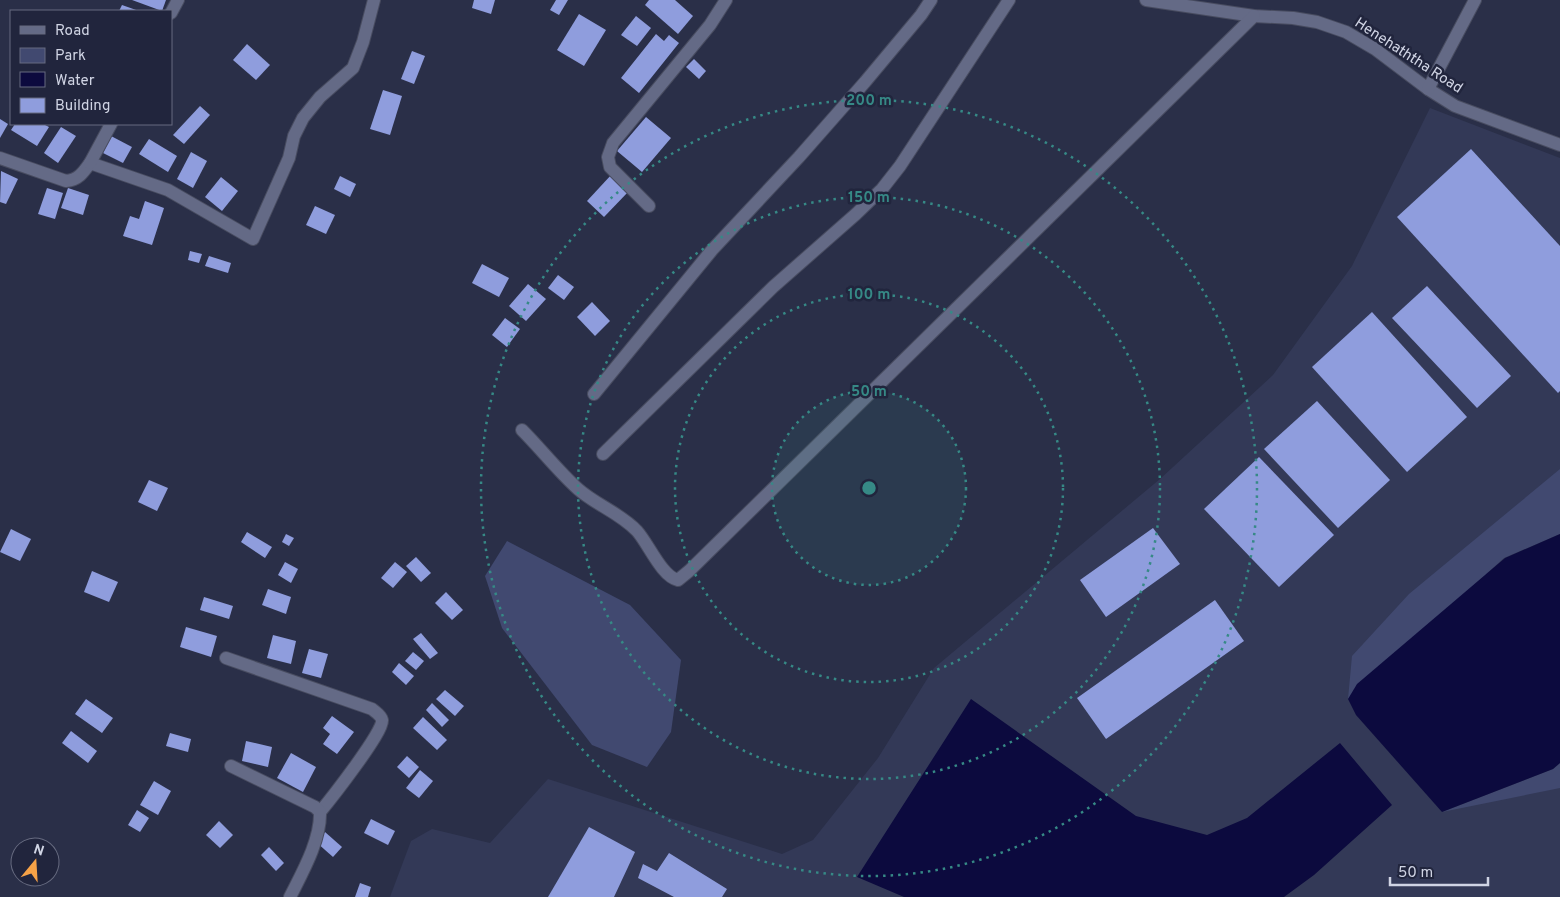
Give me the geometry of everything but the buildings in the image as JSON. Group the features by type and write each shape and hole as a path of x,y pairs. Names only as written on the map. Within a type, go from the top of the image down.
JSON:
{"street":[{"path":"172,11 178,0"},
{"path":"90,163 168,190 253,239 289,158 294,136 303,118 320,97 353,68 364,42 374,0"},
{"path":"649,206 610,167 608,157 613,143 710,25 726,0"},
{"path":"594,394 712,250 799,157 871,74 931,0"},
{"path":"603,454 773,287 882,189 900,166 1009,0"},
{"name":"Henehaththa Road","path":"1146,0 1254,16 1293,18 1317,22 1346,32 1375,49 1428,90 1456,106 1560,145"},
{"path":"1428,90 1475,0"},
{"path":"522,430 577,488 591,499 629,522 642,536 663,570 672,579 678,580 1254,16"},
{"path":"0,158 66,181 74,181 82,175 90,163 110,125"},
{"path":"226,658 372,709 382,720 382,726 373,740 320,812"},
{"path":"231,766 315,807 320,812 321,822 308,863 290,897"}],"shaded area":[{"path":"1430,108 1560,158 1560,897 390,897 411,841 432,829 490,843 548,779 782,854 813,840 878,758 934,668 1160,479 1273,375 1352,266"}],"green space":[{"path":"1560,469 1560,534 1504,558 1348,699 1352,656 1409,594"},
{"path":"507,541 630,605 681,660 671,732 647,767 592,745 502,628 485,576"},
{"path":"1560,763 1560,788 1442,812 1553,769"}],"water":[{"path":"1560,534 1560,763 1553,769 1442,812 1356,715 1348,699 1357,684 1505,558"},
{"path":"971,699 1136,816 1207,835 1247,818 1340,743 1392,805 1314,875 1284,897 904,897 857,877"}]}
